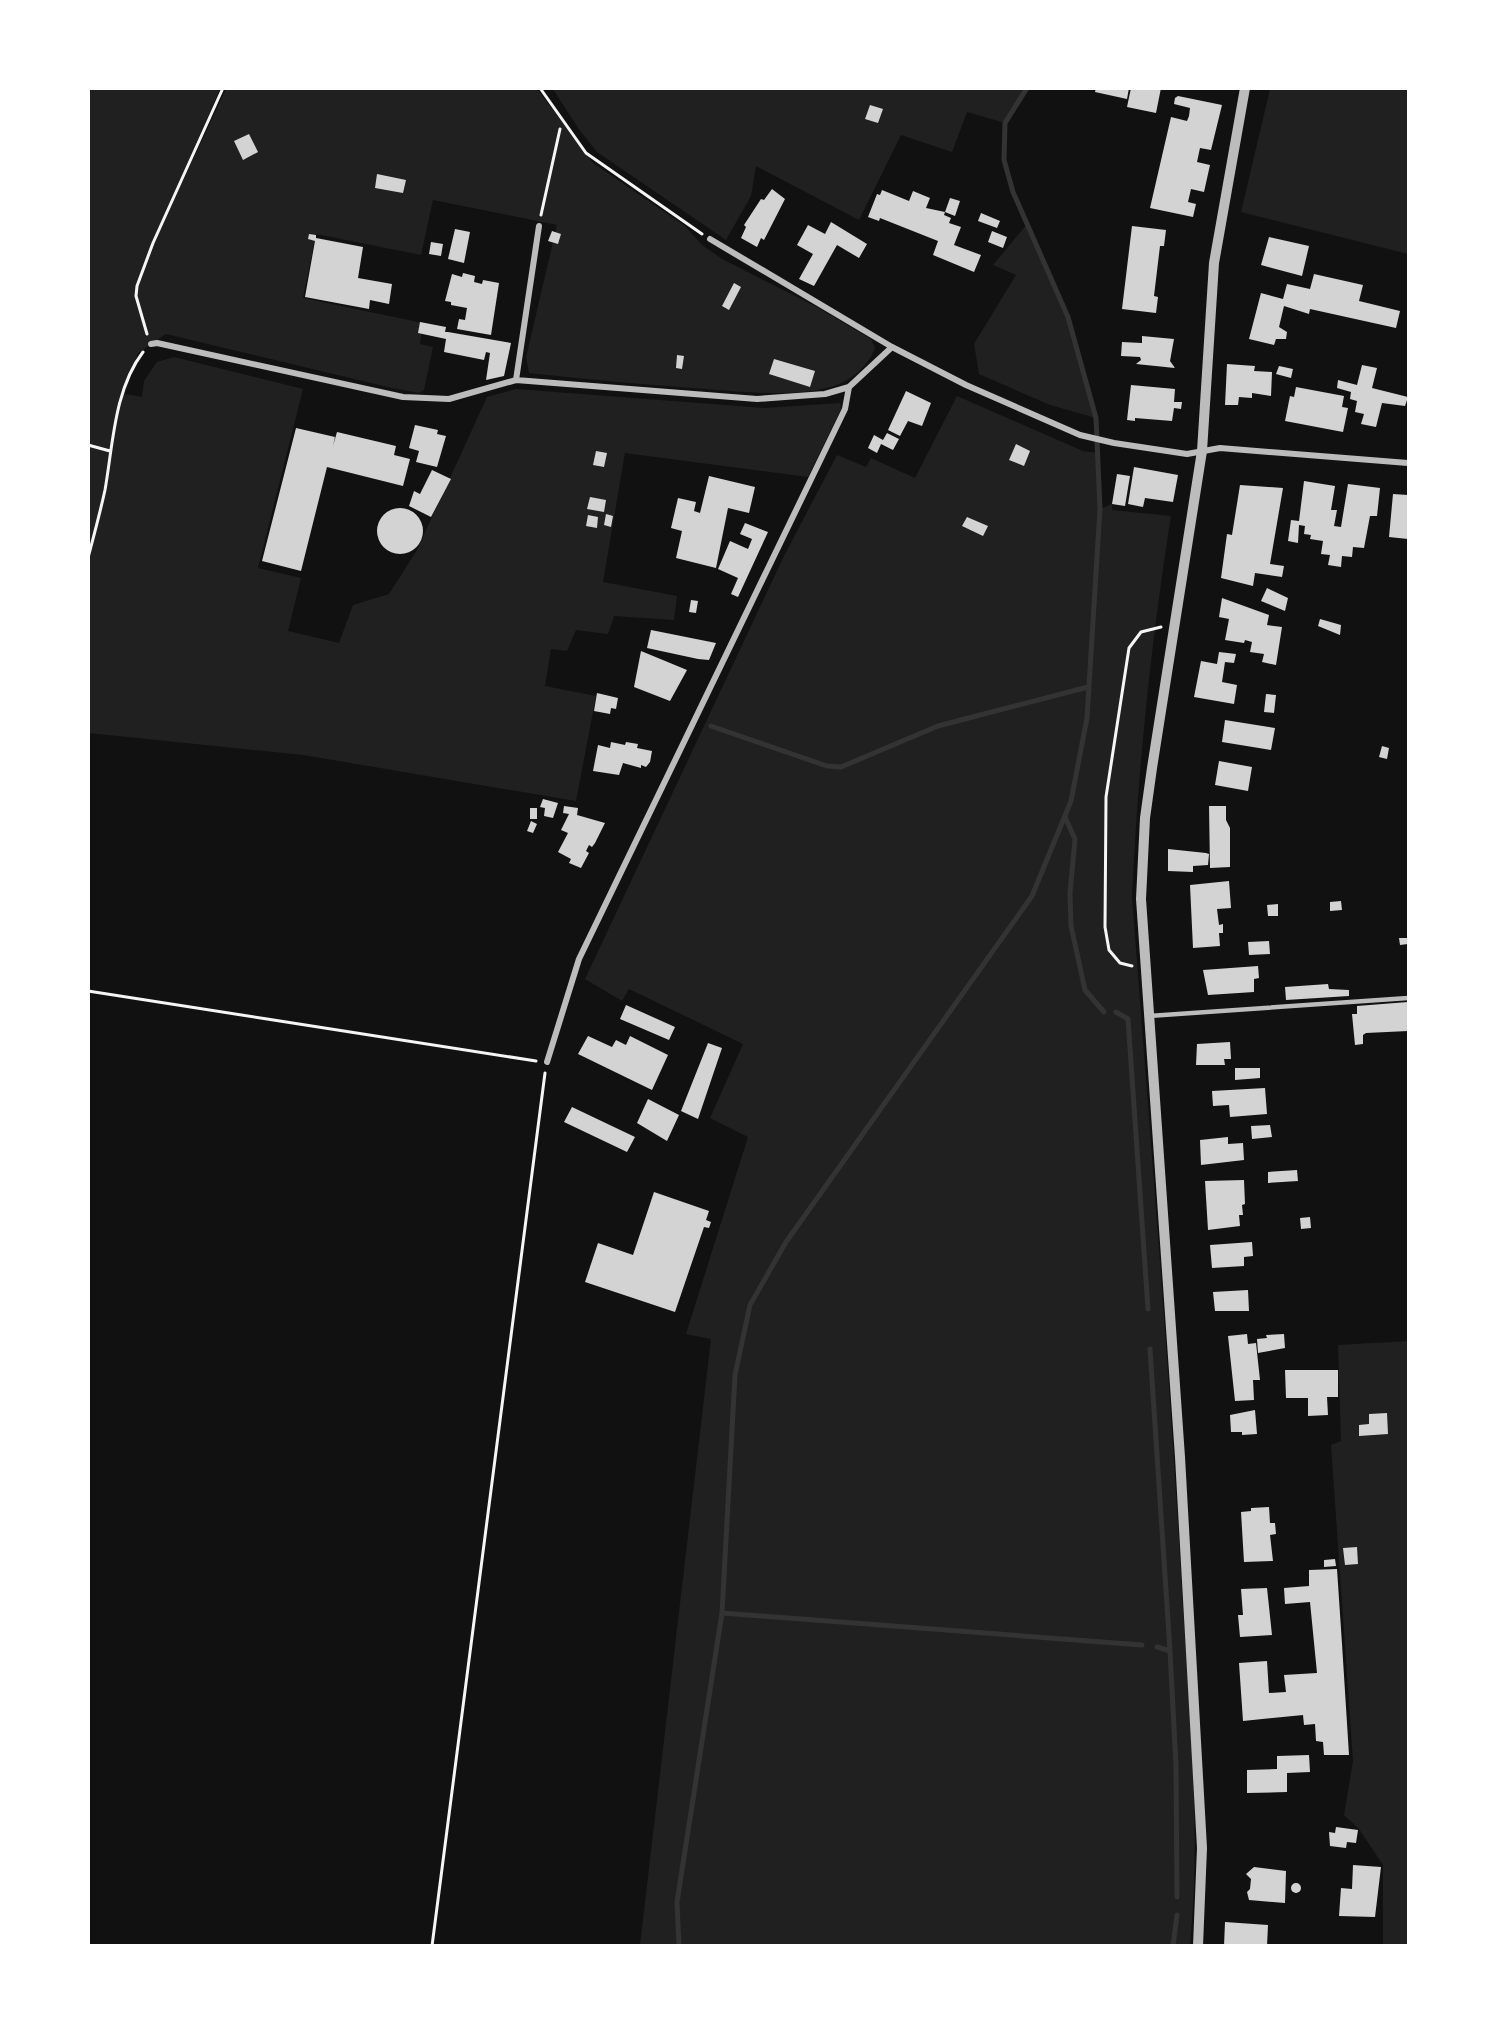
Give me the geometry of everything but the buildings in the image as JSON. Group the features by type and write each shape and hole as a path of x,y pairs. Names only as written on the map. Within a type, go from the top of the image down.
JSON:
{"street":[{"path":"1198,1946 1202,1836 1180,1457 1141,899 1145,818 1202,451 1214,263 1245,88"},
{"path":"516,380 539,226"},
{"path":"710,239 892,346 966,385 1080,435 1114,443 1187,454 1220,448 1408,463"},
{"path":"151,344 157,343 403,397 449,399 516,380 757,399 825,394 849,387 892,346"},
{"path":"546,1062 579,959 845,409 849,387"}],"lane":[{"path":"1149,1016 1408,998"}],"path":[{"path":"88,558 105,490 118,412 138,360 151,344 140,313 136,296 137,286 153,243 223,88"},
{"path":"540,88 586,153 710,239"},
{"path":"539,226 560,129"},
{"path":"88,445 110,451"},
{"path":"1145,970 1120,963 1109,950 1105,927 1106,797 1129,648 1141,632 1175,623"},
{"path":"88,991 546,1062 432,1946"}],"shaded area":[{"path":"88,89 220,89 179,182 182,183 226,89 537,89 593,163 685,226 702,245 724,260 813,305 871,339 875,348 870,359 847,380 826,388 788,393 630,383 529,373 526,357 557,225 433,200 421,255 316,234 303,298 423,323 420,344 433,347 424,390 419,393 166,334 138,353 125,394 142,397 144,381 157,362 174,357 303,389 258,568 301,578 288,631 339,643 353,605 389,594 417,550 487,397 516,389 765,408 840,403 841,409 808,477 625,453 603,582 677,596 674,620 614,616 608,634 576,630 567,651 551,649 545,686 596,696 576,801 303,755 89,733"},
{"path":"553,89 1027,89 1005,123 967,112 952,152 901,135 859,220 756,166 751,196 726,240 597,152 578,128"},
{"path":"1270,89 1408,89 1408,254 1241,212"},
{"path":"1027,224 1068,317 1096,418 1050,405 979,374 974,344 1016,275 993,265"},
{"path":"957,396 1083,451 1098,453 1100,509 1112,504 1112,510 1171,516 1146,706 1132,896 1164,1321 1190,1714 1195,1853 1190,1945 640,1945 711,1339 686,1334 748,1137 710,1118 743,1044 629,989 622,1001 585,979 784,556 837,455 866,467 871,458 915,478"},
{"path":"1408,1341 1408,1945 1383,1945 1383,1865 1359,1829 1344,1815 1353,1761 1331,1445 1341,1441 1338,1345"}],"waterway":[{"path":"679,1946 677,1902 722,1613 735,1375 750,1305 786,1242 1032,896 1071,801 1087,718 1100,509 1096,418 1068,317 1013,192 1004,160 1005,123 1027,88"},
{"path":"711,726 827,766 841,767 938,726 1088,687"},
{"path":"1065,817 1075,839 1070,893 1071,926 1085,990 1104,1012"},
{"path":"1116,1012 1128,1019 1148,1309"},
{"path":"1150,1349 1170,1651"},
{"path":"722,1613 1142,1645"},
{"path":"1157,1647 1170,1651 1176,1766 1177,1897"},
{"path":"1173,1946 1177,1915"}]}
